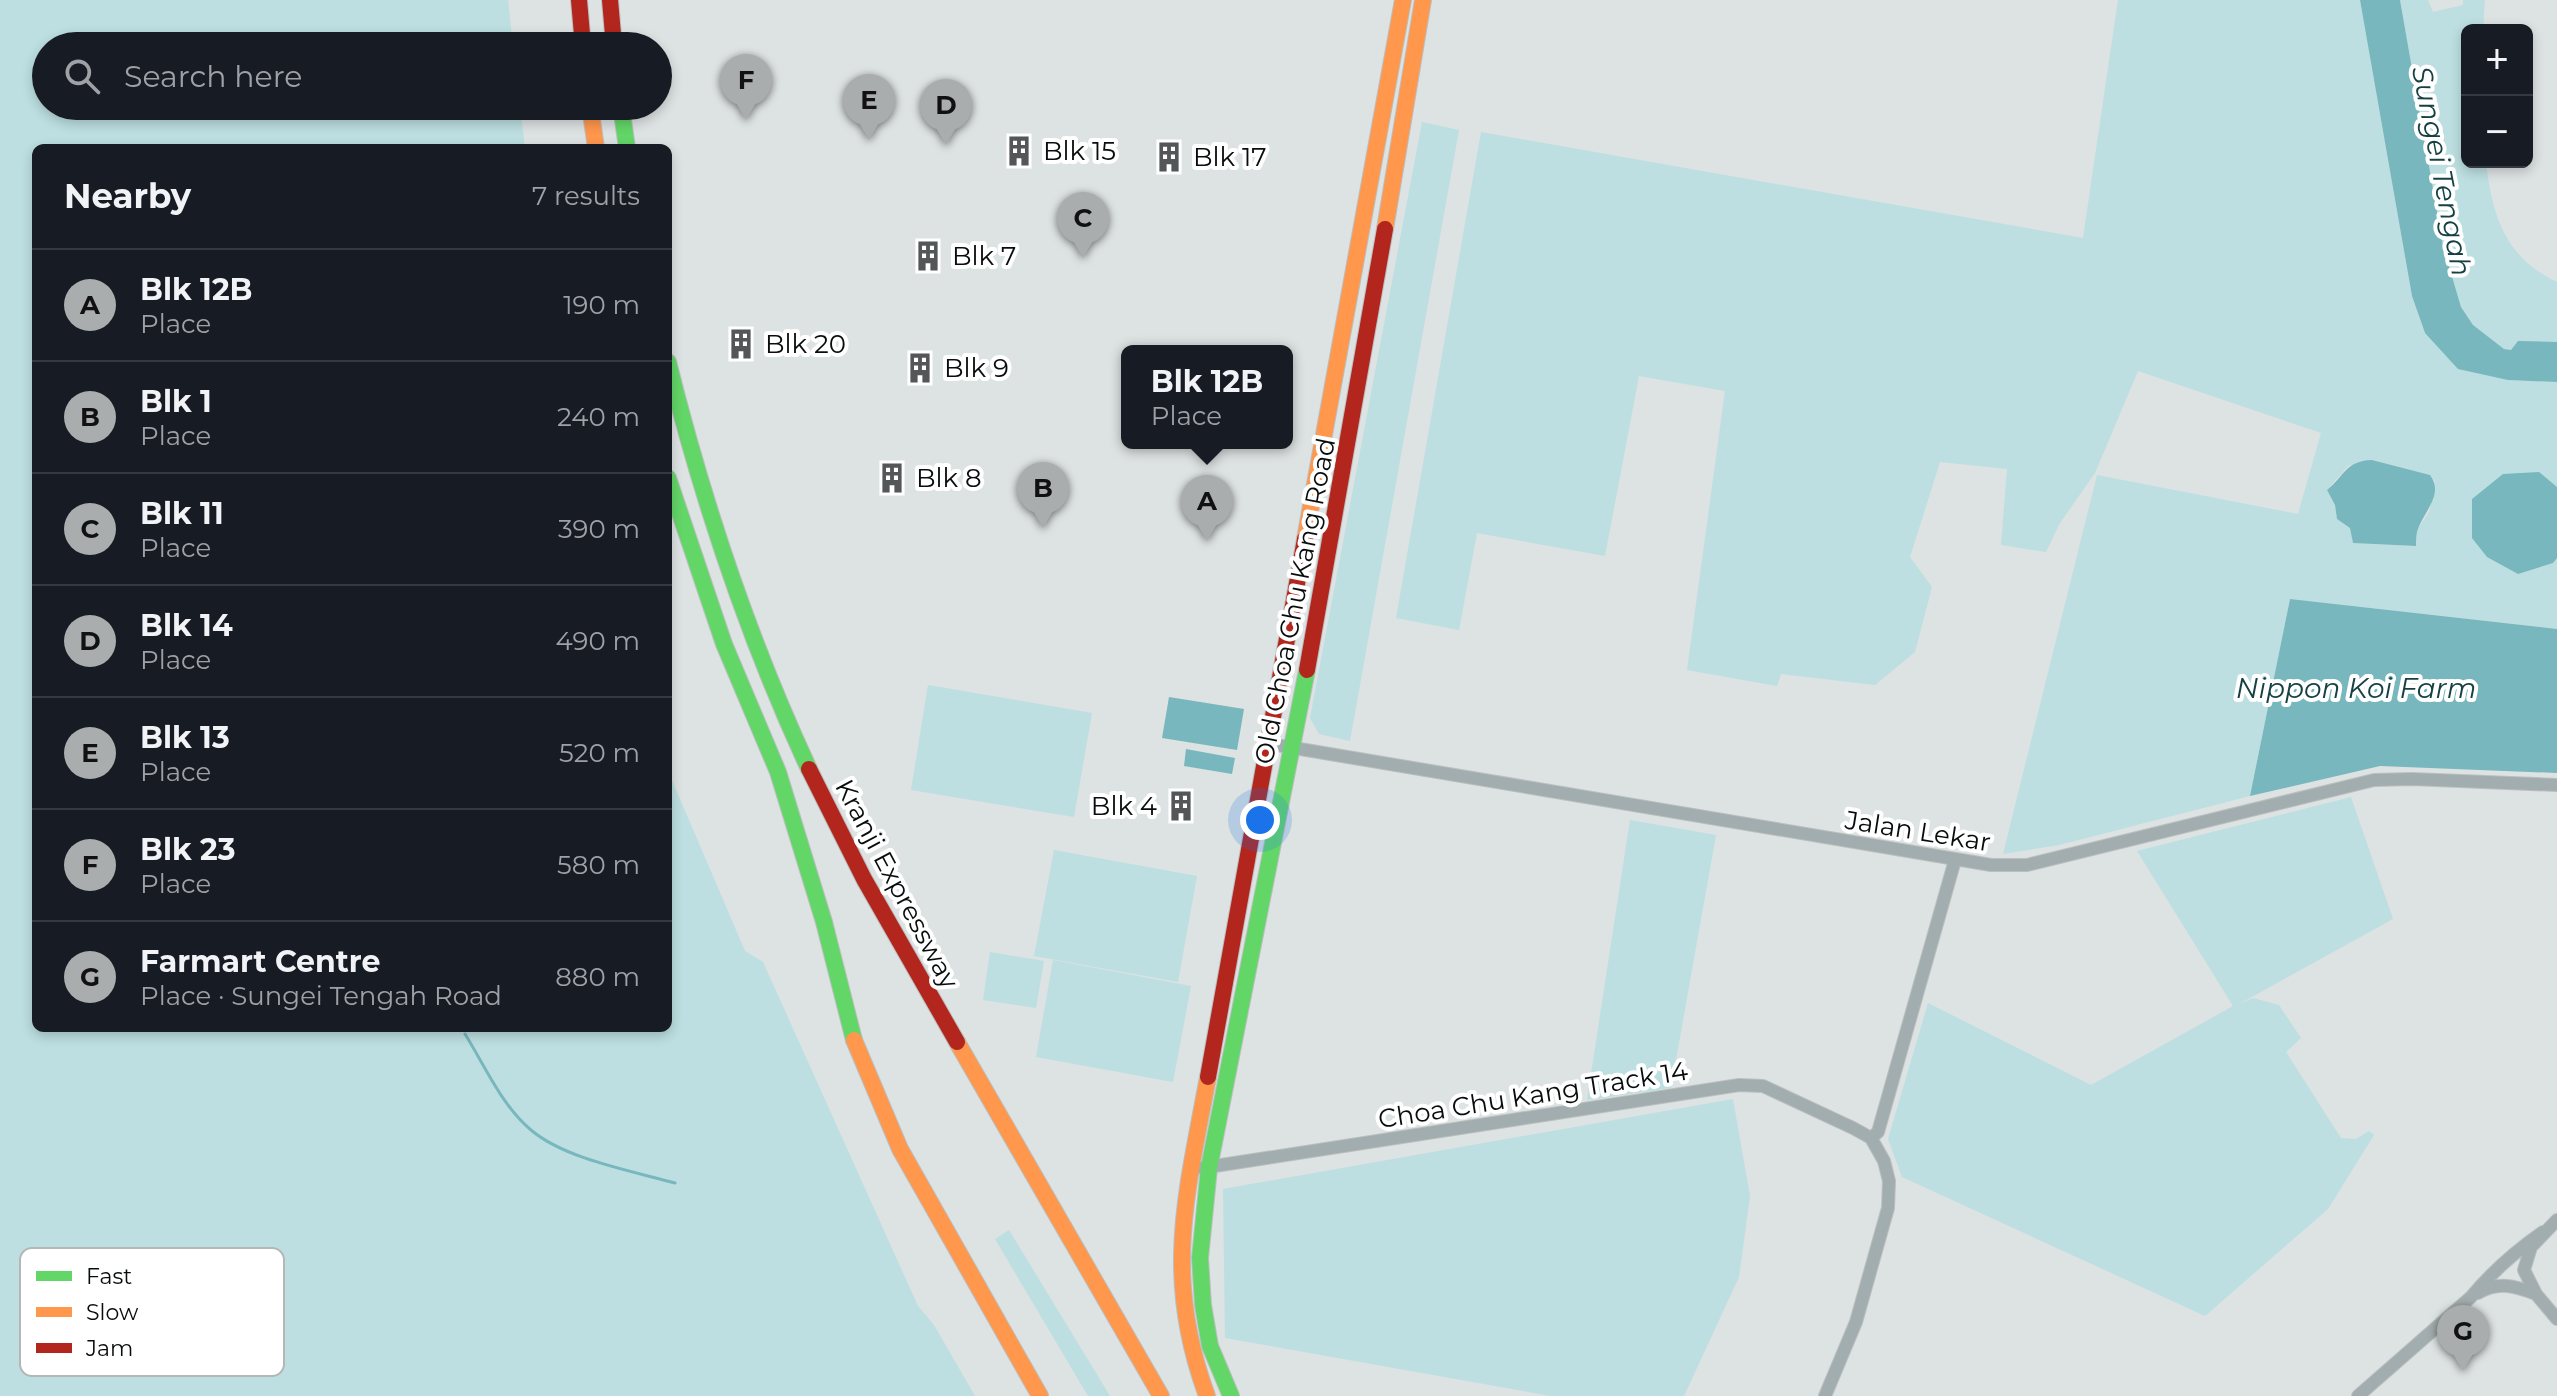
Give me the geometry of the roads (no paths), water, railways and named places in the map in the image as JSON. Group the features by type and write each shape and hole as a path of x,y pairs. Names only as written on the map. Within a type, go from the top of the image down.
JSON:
{"main road":[{"path":"579,0 582,32"},
{"path":"610,0 613,32"},
{"name":"Old Choa Chu Kang Road","path":"1207,1396 1188,1344 1181,1301 1179,1248 1403,0"},
{"name":"Old Choa Chu Kang Road","path":"1231,1396 1210,1346 1203,1305 1200,1258 1209,1168 1293,747 1363,367 1425,3"},
{"path":"592,120 595,144"},
{"path":"623,120 626,144"},
{"path":"1336,377 1350,367 1363,367"},
{"name":"Kranji Expressway","path":"672,379 685,433 751,635 818,788 919,977 1161,1396"},
{"path":"672,490 724,644 778,772 824,922 855,1044 900,1149 1040,1396"}],"street":[{"name":"Jalan Lekar","path":"1270,744 1991,865 2027,865 2374,780 2557,785"},
{"path":"1825,1396 1856,1322 1888,1208 1889,1181 1884,1161 1871,1138 1878,1132 1955,860"},
{"name":"Choa Chu Kang Track 14","path":"1191,1170 1739,1085 1763,1086 1871,1138"},
{"path":"2358,1396 2471,1297 2485,1280 2557,1220"},
{"path":"2543,1232 2531,1247 2524,1270 2536,1294 2557,1319"},
{"path":"2471,1297 2491,1286 2504,1285 2536,1294"}],"water":[{"path":"2360,0 2400,0 2443,246 2461,307 2473,325 2504,349 2511,350 2518,341 2557,342 2557,382 2508,380 2458,369 2425,333 2412,296"},
{"path":"2372,460 2430,475 2434,482 2434,497 2417,532 2416,546 2353,543 2350,528 2337,519 2335,505 2327,490 2351,466"},
{"path":"2539,472 2557,487 2557,558 2553,563 2518,574 2487,557 2472,538 2472,499 2503,474"},
{"name":"Nippon Koi Farm","path":"2290,599 2557,629 2557,773 2380,766 2250,796"},
{"path":"1169,697 1244,709 1237,750 1162,738"},
{"path":"1186,749 1235,758 1232,774 1184,766"}],"waterway":[{"path":"465,1034 511,1109 545,1140 600,1163 675,1183"}],"place":[{"name":"Blk 23","path":"746,120"},
{"name":"Blk 13","path":"869,140"},
{"name":"Blk 14","path":"946,145"},
{"name":"Blk 15","path":"1019,151"},
{"name":"Blk 17","path":"1169,157"},
{"name":"Blk 7","path":"928,256"},
{"name":"Blk 11","path":"1083,258"},
{"name":"Blk 20","path":"741,344"},
{"name":"Blk 9","path":"920,368"},
{"name":"Blk 8","path":"892,478"},
{"name":"Blk 1","path":"1043,528"},
{"name":"Blk 12B","path":"1207,541"},
{"name":"Blk 4","path":"1181,806"},
{"name":"Farmart Centre","path":"2463,1371"}],"water label":[{"name":"Sungei Tengah","path":"2442,171"}]}
